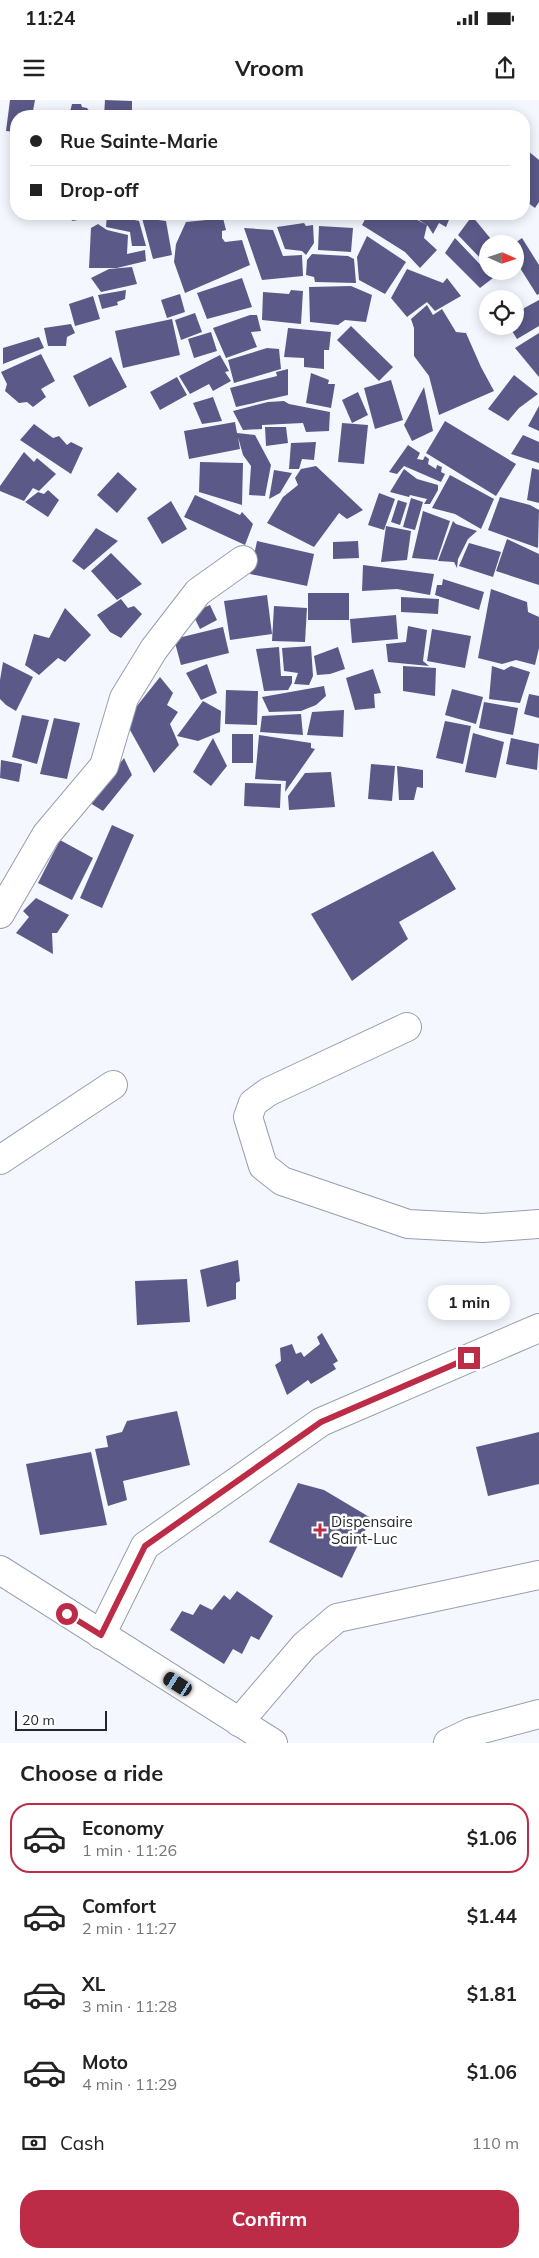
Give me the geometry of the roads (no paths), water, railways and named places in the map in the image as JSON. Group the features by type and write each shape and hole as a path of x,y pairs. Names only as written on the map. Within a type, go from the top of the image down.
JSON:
{"street":[{"path":"0,914 46,835 104,766 124,698 154,649 198,592 243,560"},
{"path":"407,1028 268,1092 253,1103 248,1117 263,1166 282,1181 408,1224 483,1228 539,1224"},
{"path":"0,1160 113,1085"},
{"path":"101,1635 145,1546 321,1422 539,1328"},
{"path":"0,1570 273,1743"},
{"path":"239,1722 304,1646 337,1618 539,1575"},
{"path":"448,1743 472,1732 539,1714"}],"place":[{"name":"Dispensaire Saint-Luc","path":"320,1530"}]}
